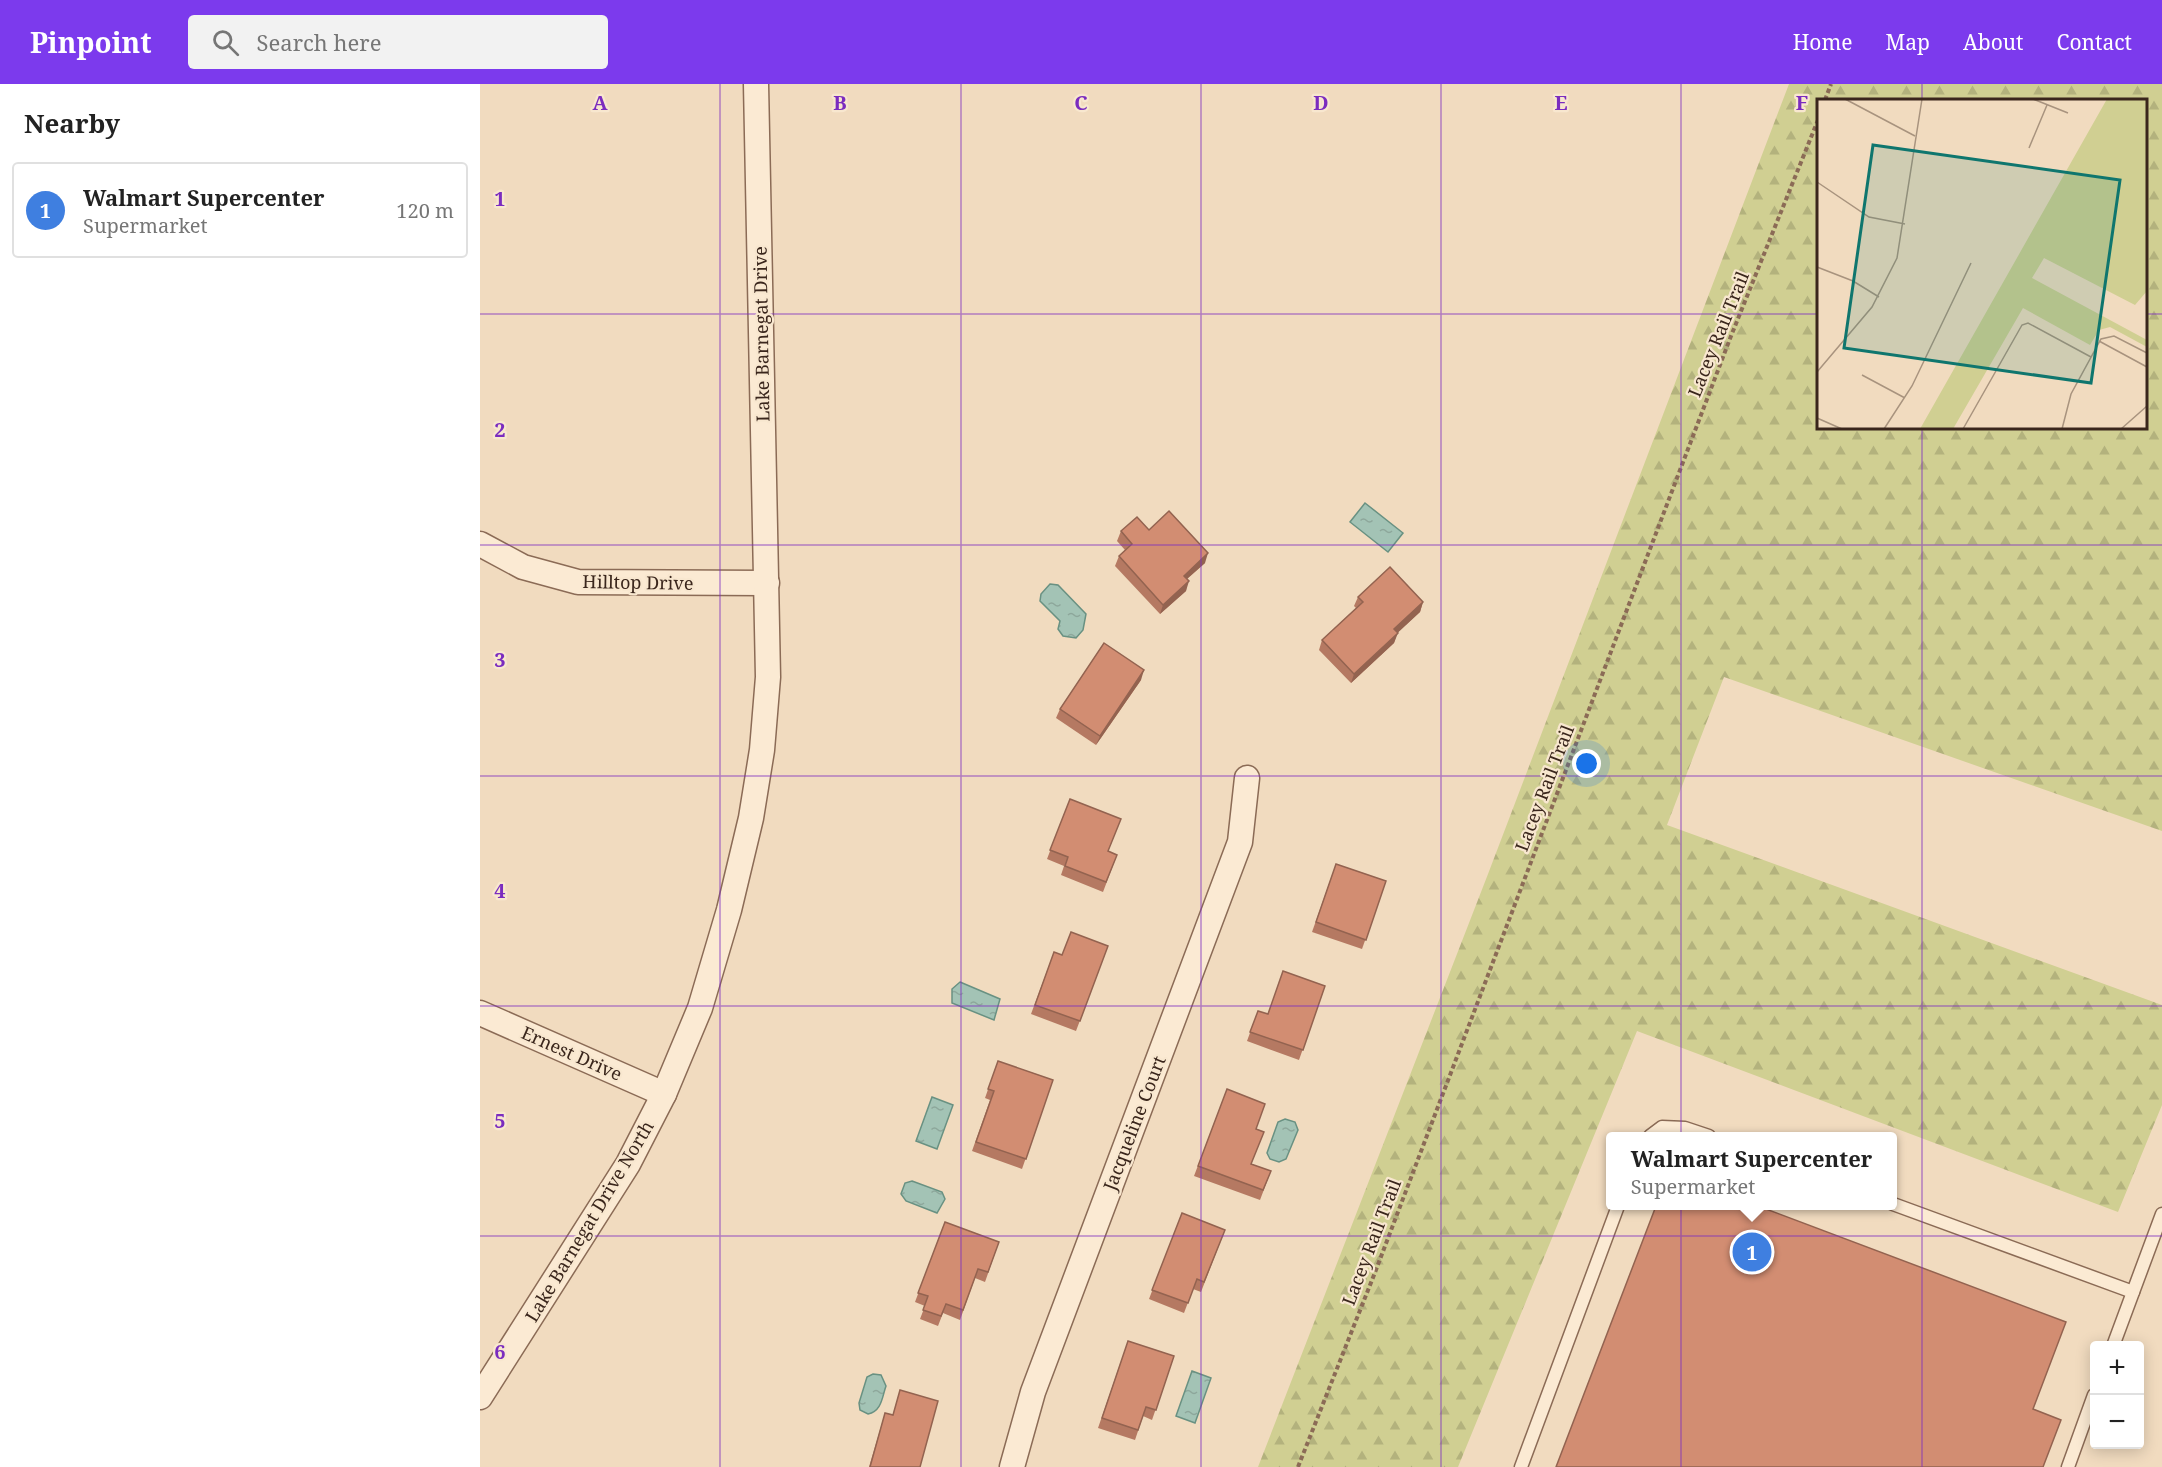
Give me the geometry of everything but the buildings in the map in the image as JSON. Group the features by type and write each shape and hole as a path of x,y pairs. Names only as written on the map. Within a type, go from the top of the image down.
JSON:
{"street":[{"name":"Lake Barnegat Drive","path":"756,84 767,583"},
{"name":"Hilltop Drive","path":"480,544 523,567 578,582 767,583"},
{"name":"Lake Barnegat Drive North","path":"480,1397 628,1164 664,1094 700,1008 729,910 751,818 762,750 768,677 767,583"},
{"name":"Jacqueline Court","path":"1012,1467 1033,1392 1240,842 1247,778"},
{"name":"Ernest Drive","path":"480,1012 664,1094"}],"lane":[{"path":"1656,1132 1662,1127 1685,1128 1696,1132"},
{"path":"1897,1205 2133,1292"},
{"path":"1521,1467 1617,1210"},
{"path":"2115,1341 2162,1214"},
{"path":"2068,1467 2090,1406"}],"path":[{"path":"1825,99 1831,84"},
{"name":"Lacey Rail Trail","path":"1298,1467 1374,1275 1727,347 1817,122"}],"green space":[{"path":"1789,84 2162,84 2162,831 1724,677 1667,825 2162,1005 2162,1105 2118,1212 1637,1031 1458,1467 1258,1467 1488,874"}],"water":[{"path":"1365,503 1403,533 1388,552 1350,522"},
{"path":"1050,584 1058,585 1086,614 1083,630 1076,638 1063,636 1058,629 1060,621 1040,601 1041,594"},
{"path":"960,982 1000,999 994,1020 952,1003 952,989"},
{"path":"932,1097 953,1105 937,1149 916,1141"},
{"path":"1285,1119 1295,1122 1298,1130 1286,1159 1279,1162 1270,1159 1267,1153 1278,1122"},
{"path":"912,1181 942,1192 945,1199 937,1213 906,1201 901,1194 905,1183"},
{"path":"1192,1371 1211,1378 1195,1423 1176,1416"},
{"path":"873,1374 881,1375 886,1386 879,1407 868,1414 860,1410 859,1403 867,1377"}],"place":[{"name":"Walmart Supercenter","path":"1752,1252"}]}
